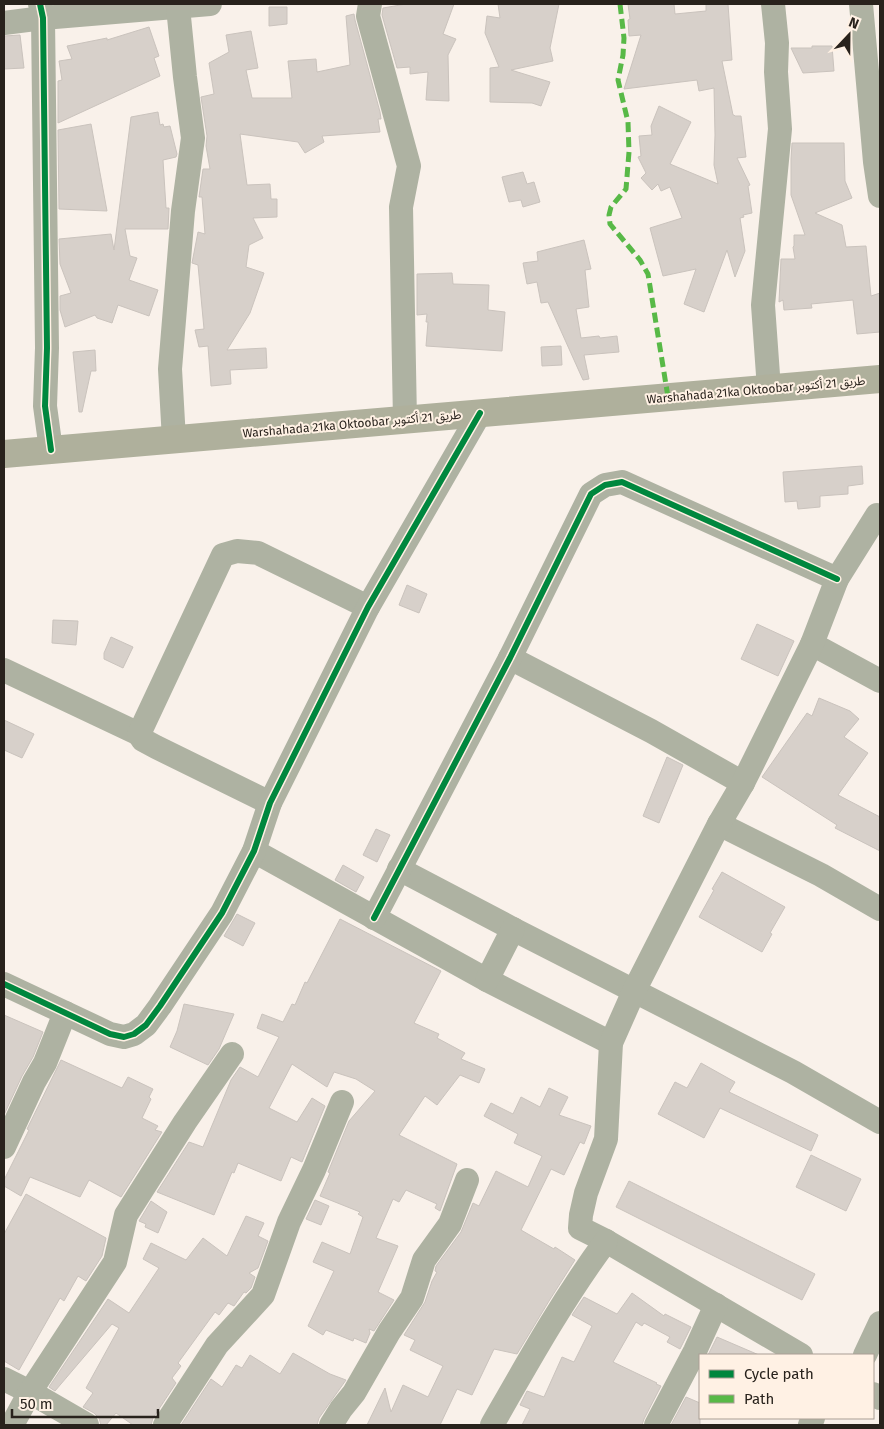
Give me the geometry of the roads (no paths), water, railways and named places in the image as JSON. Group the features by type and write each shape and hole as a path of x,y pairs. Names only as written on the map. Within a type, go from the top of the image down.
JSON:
{"main road":[{"name":"Warshahada 21ka Oktoobar طريق 21 أكتوبر","path":"4,454 880,379"}],"street":[{"path":"4,23 41,11 178,7 210,4"},
{"path":"370,4 368,16 409,166 401,207 405,420"},
{"path":"769,388 763,305 780,129 776,72 777,43 773,4"},
{"path":"861,4 874,152 880,196"},
{"path":"174,440 170,370 183,211 193,138 178,7"},
{"path":"41,11 47,348 45,406 52,450"},
{"path":"4,984 110,1034 124,1037 134,1034 146,1025 222,913 254,851 270,803 368,607 480,413"},
{"path":"374,918 510,658 591,494 605,485 622,482 837,579"},
{"path":"800,1354 606,1241 580,1228 586,1193 606,1139 611,1043 634,991 812,644 837,579 877,515"},
{"path":"139,734 223,555 237,551 258,553 368,607"},
{"path":"812,644 880,681"},
{"path":"510,658 651,731 742,783"},
{"path":"4,670 139,734 143,740 156,747 270,803"},
{"path":"719,824 821,875 880,909"},
{"path":"254,851 488,980 611,1043"},
{"path":"400,870 793,1072 880,1122"},
{"path":"488,980 513,929"},
{"path":"4,1147 34,1082 45,1063 65,1013"},
{"path":"12,1425 30,1392 115,1262 126,1215 185,1122 232,1054"},
{"path":"165,1425 217,1345 263,1295 289,1222 314,1170 342,1102"},
{"path":"331,1425 354,1393 389,1332 412,1298 424,1260 450,1224 467,1180"},
{"path":"492,1425 542,1337 583,1272 606,1241"},
{"path":"656,1425 695,1351 716,1305"},
{"path":"865,1354 880,1323"},
{"path":"4,1379 87,1425"}]}
